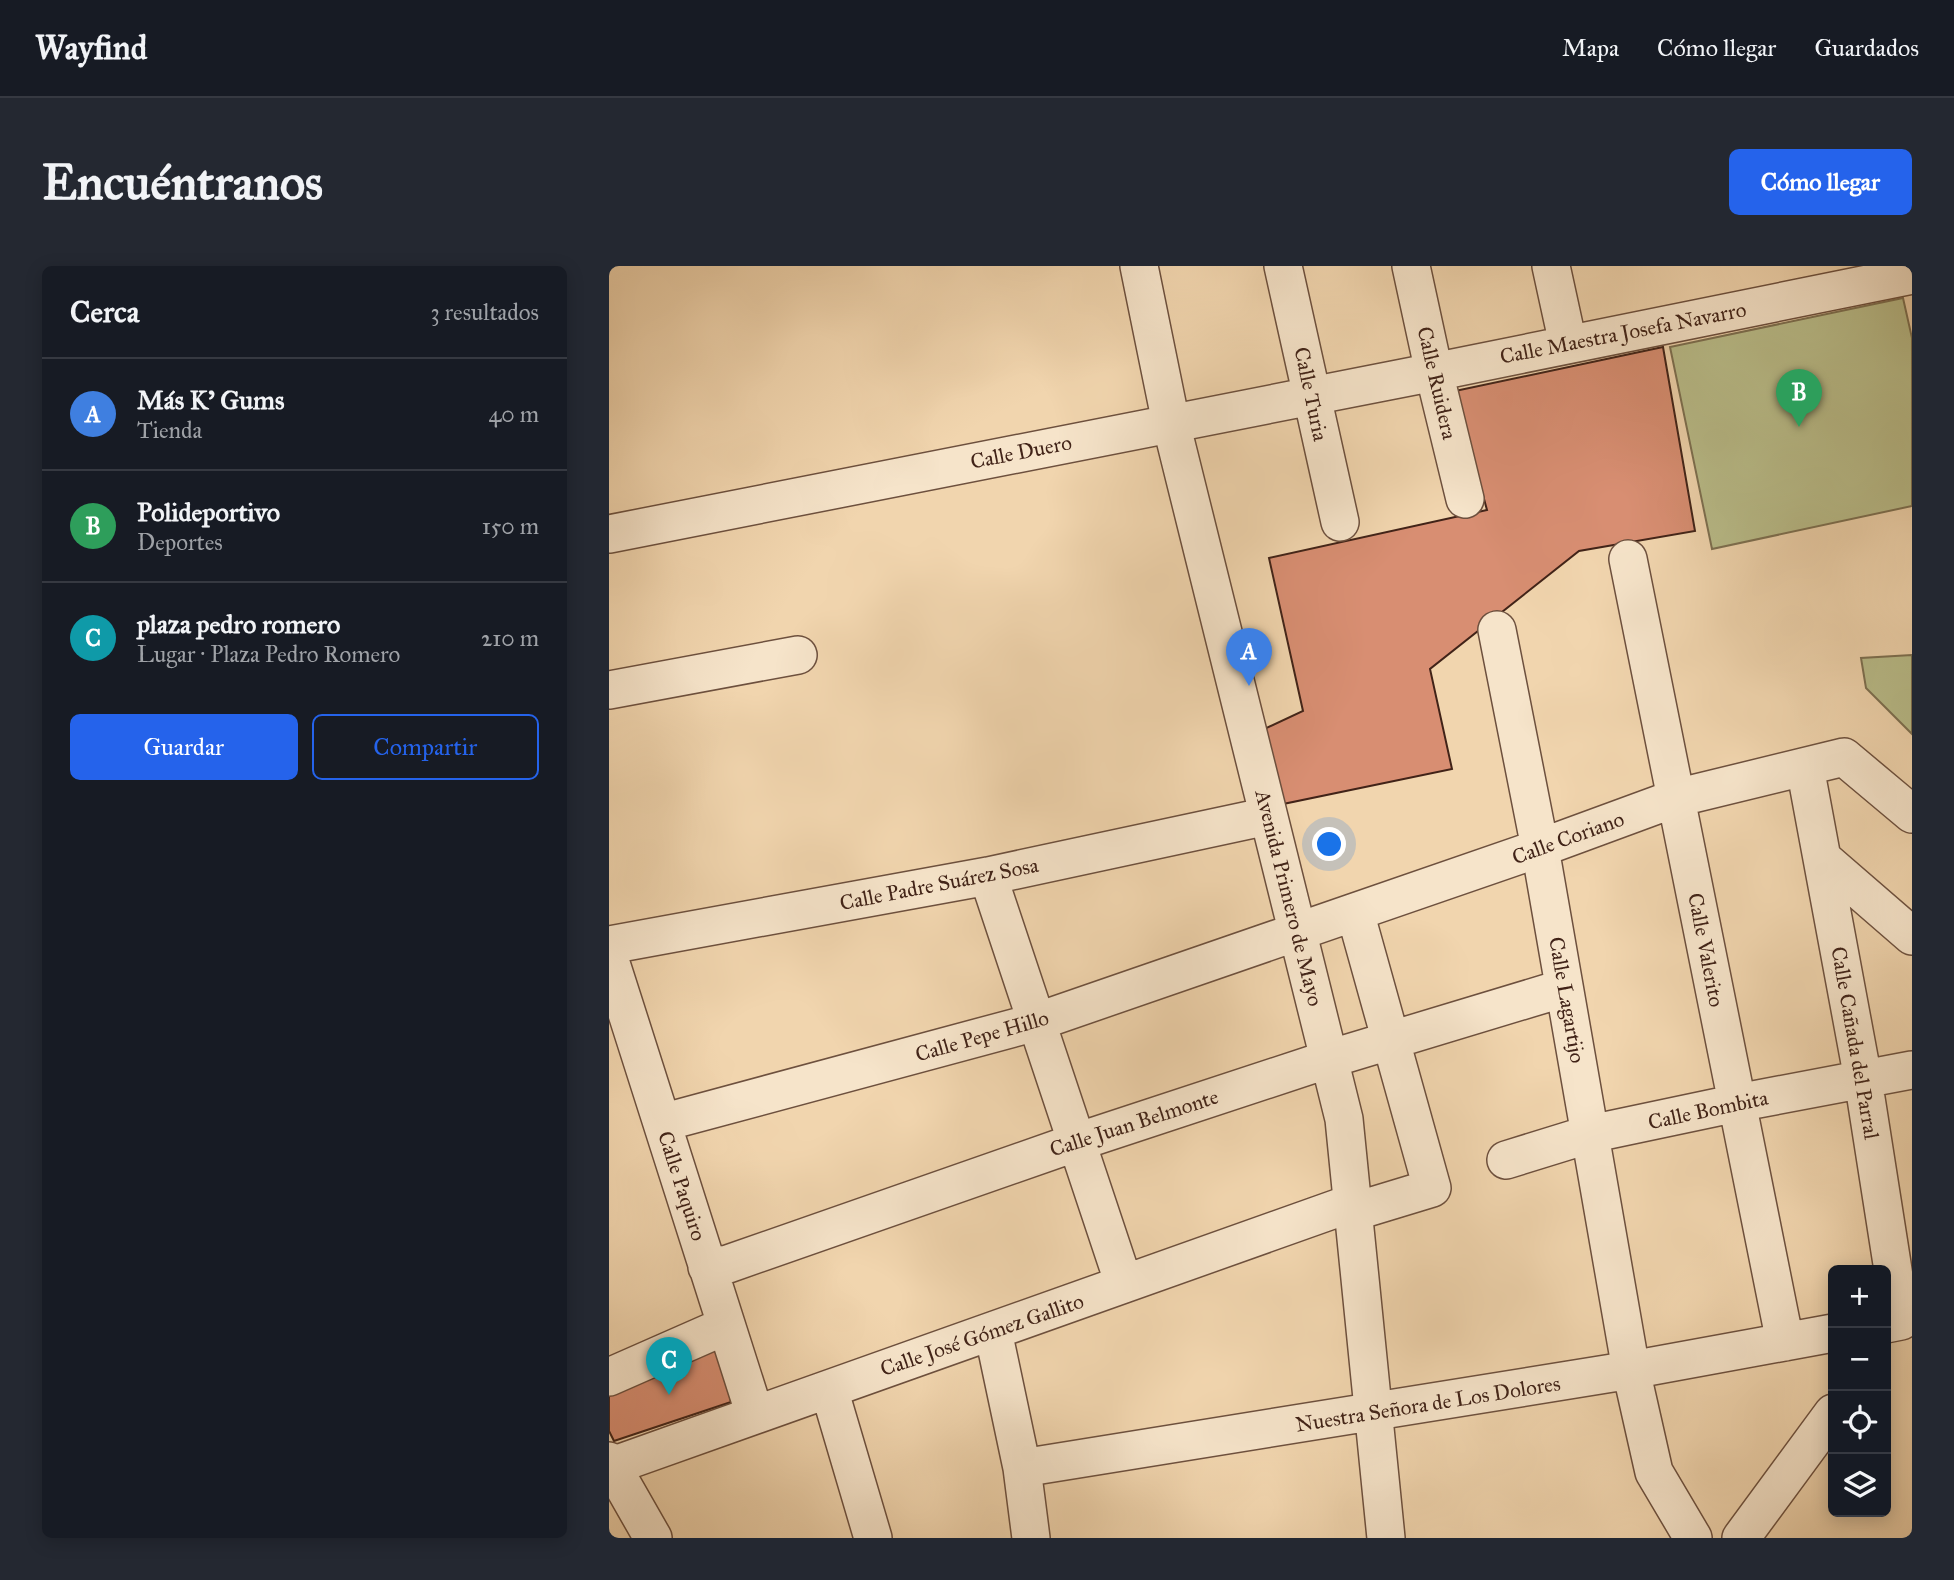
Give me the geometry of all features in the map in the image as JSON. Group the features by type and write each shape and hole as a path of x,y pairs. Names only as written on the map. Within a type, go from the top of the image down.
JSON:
{"street":[{"name":"Avenida Primero de Mayo","path":"1139,266 1171,423 1344,1119 1386,1538"},
{"name":"Calle Turia","path":"1283,266 1340,522"},
{"name":"Calle Ruidera","path":"1411,266 1465,499"},
{"path":"1551,266 1568,344"},
{"name":"Calle Maestra Josefa Navarro","path":"1434,372 1568,344 1809,281 1912,275"},
{"name":"Calle Duero","path":"609,534 1434,372"},
{"name":"Calle Valerito","path":"1628,559 1785,1342"},
{"name":"Calle Lagartijo","path":"1497,631 1540,848 1631,1370 1654,1472 1693,1538"},
{"path":"609,690 798,655"},
{"name":"Calle Coriano","path":"1297,932 1676,798 1843,757 1912,814"},
{"name":"Calle Cañada del Parral","path":"1805,767 1863,1079 1896,1323"},
{"name":"Calle Padre Suárez Sosa","path":"609,945 988,876 1268,816"},
{"path":"1822,858 1912,936"},
{"path":"988,876 1124,1284"},
{"path":"1355,912 1390,1041"},
{"name":"Calle Pepe Hillo","path":"661,1120 676,1119 1036,1022 1297,932"},
{"name":"Calle Paquiro","path":"609,957 755,1415"},
{"name":"Calle Juan Belmonte","path":"707,1267 729,1264 1076,1142 1329,1059 1564,988"},
{"name":"Calle José Gómez Gallito","path":"610,1464 1124,1284 1353,1208 1432,1188 1390,1041"},
{"name":"Calle Bombita","path":"1506,1160 1590,1134 1912,1070"},
{"path":"609,1377 725,1326"},
{"path":"993,1331 1022,1468 1031,1538"},
{"name":"Nuestra Señora de Los Dolores","path":"1022,1468 1373,1413 1828,1334"},
{"path":"829,1389 873,1538"},
{"path":"1741,1538 1828,1420"},
{"path":"610,1464 653,1538"}],"green space":[{"path":"1903,298 1912,338 1912,506 1712,549 1670,347"},
{"path":"1912,655 1912,734 1866,688 1861,658"}],"building":[{"path":"1663,347 1695,531 1579,551 1430,669 1452,769 1283,804 1262,730 1303,711 1269,558 1487,510 1455,391"},
{"path":"719,1340 731,1402 614,1441 609,1431 609,1388"}],"place":[{"name":"Polideportivo","path":"1799,427"},
{"name":"Más K' Gums","path":"1249,686"},
{"name":"plaza pedro romero","path":"669,1395"}]}
